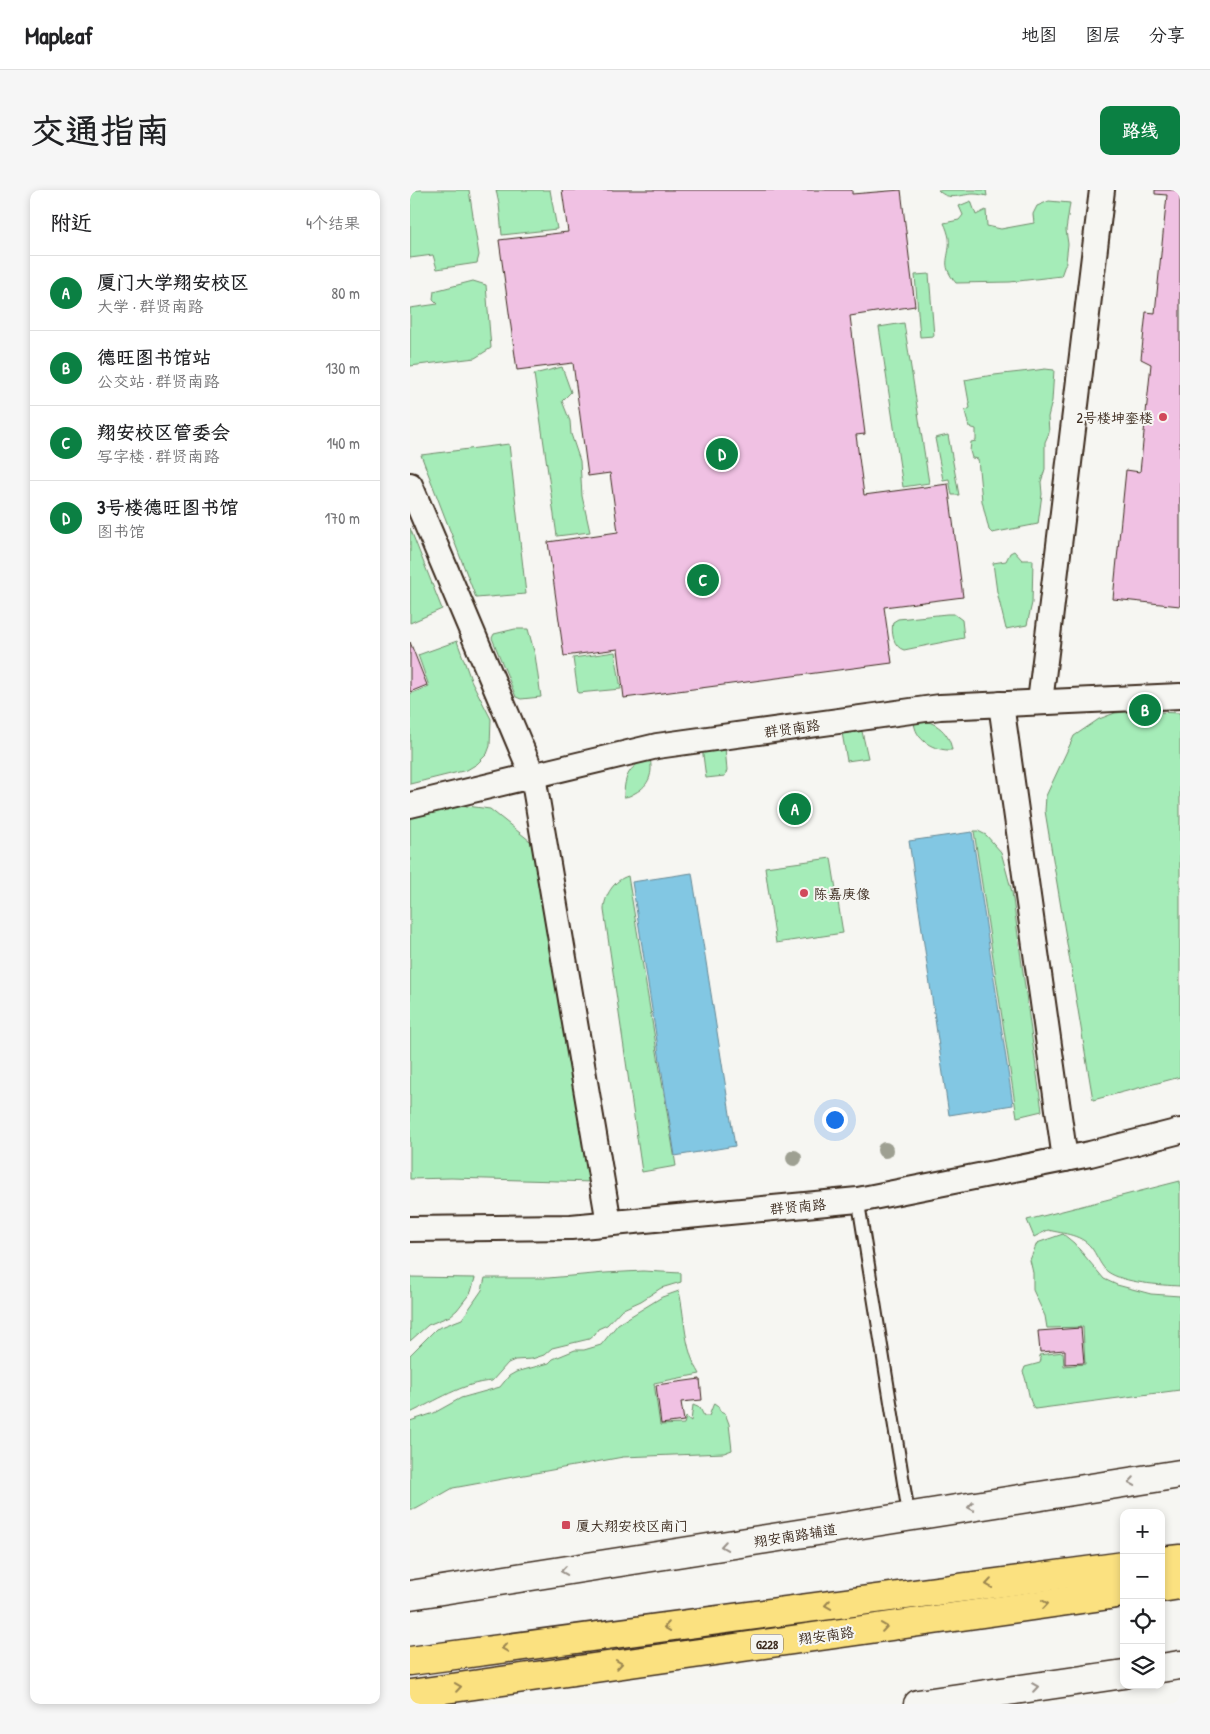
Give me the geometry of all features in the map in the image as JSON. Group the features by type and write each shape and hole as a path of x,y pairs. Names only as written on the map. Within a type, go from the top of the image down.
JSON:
{"highway":[{"path":"1165,1561 1180,1559"},
{"name":"翔安南路","path":"410,1661 1120,1567"},
{"path":"1165,1587 1180,1585"},
{"name":"翔安南路","path":"410,1694 1120,1594"}],"main road":[{"name":"翔安南路辅道","path":"410,1595 1180,1474"},
{"path":"1165,1667 1180,1665"},
{"path":"918,1704 1120,1675"}],"street":[{"path":"1040,702 1102,190"},
{"path":"410,485 533,776 609,1223"},
{"name":"群贤南路","path":"410,805 656,746 940,707 1180,696"},
{"path":"1001,704 1065,1159"},
{"name":"群贤南路","path":"410,1229 570,1227 858,1200 1065,1159 1180,1131"}],"lane":[{"path":"858,1200 909,1517"}],"green space":[{"path":"410,190 469,190 479,255 477,263 437,269 433,255 410,258"},
{"path":"496,190 550,190 557,229 502,235"},
{"path":"938,190 986,190 987,196 974,194 951,197 942,194"},
{"path":"971,201 976,215 986,210 987,226 1001,229 1034,223 1033,214 1037,206 1049,201 1070,203 1066,230 1068,244 1066,262 1061,276 1010,282 956,283 947,265 949,238 944,223 959,220 963,215 959,206"},
{"path":"929,274 934,336 920,337 915,275"},
{"path":"473,281 486,285 491,348 475,358 410,366 410,308 438,304 433,299 434,291"},
{"path":"904,323 929,483 903,487 879,327"},
{"path":"562,367 571,392 562,401 570,421 571,434 580,461 582,496 590,532 557,536 534,374"},
{"path":"1045,369 1054,370 1052,401 1048,417 1049,433 1045,442 1045,469 1041,482 1042,494 1038,524 992,533 989,530 982,501 978,459 972,458 970,451 971,442 976,441 976,429 969,427 965,411 970,408 965,380"},
{"path":"948,435 959,495 952,495 949,479 943,480 935,438"},
{"path":"509,444 526,594 476,598 421,455"},
{"path":"410,528 442,609 410,623"},
{"path":"1014,551 1022,560 1033,560 1032,603 1027,625 1006,629 997,592 993,563 1006,561 1010,553"},
{"path":"954,614 962,620 964,638 904,650 897,646 893,634 893,622 898,619"},
{"path":"515,629 528,629 535,655 541,697 521,699 516,697 492,638 494,634"},
{"path":"457,641 471,680 491,719 490,746 487,754 477,764 467,770 410,784 410,694 429,686 418,655"},
{"path":"615,652 621,689 578,693 573,658"},
{"path":"1135,711 1180,713 1180,1077 1093,1100 1045,811 1046,796 1074,736 1099,719 1115,713"},
{"path":"914,720 927,721 939,727 947,737 952,750 938,749 926,743 917,733"},
{"path":"841,727 861,727 868,758 847,761"},
{"path":"702,747 725,747 727,770 725,776 706,778"},
{"path":"650,758 651,774 647,782 640,790 624,797 625,783 630,772 638,764"},
{"path":"444,803 490,809 535,845 572,1039 584,1152 593,1182 451,1178 410,1179 410,812"},
{"path":"974,831 986,835 1001,852 1012,892 1042,1111 1017,1117"},
{"path":"831,858 843,933 776,943 765,867"},
{"path":"628,876 676,1166 642,1172 604,910 606,899 611,889 618,881"},
{"path":"1180,1181 1180,1286 1142,1283 1115,1276 1106,1270 1093,1250 1084,1241 1073,1236 1048,1230 1034,1237 1027,1220"},
{"path":"1063,1234 1074,1243 1104,1279 1117,1285 1151,1294 1180,1296 1180,1390 1035,1409 1031,1402 1023,1372 1025,1367 1040,1363 1039,1355 1063,1352 1064,1366 1085,1364 1083,1327 1047,1328 1045,1316 1033,1290 1033,1273 1030,1260 1037,1243"},
{"path":"643,1271 681,1273 681,1282 661,1288 641,1301 621,1310 607,1325 598,1329 589,1339 552,1348 544,1355 532,1359 515,1360 508,1363 492,1381 470,1385 410,1413 410,1355 436,1329 462,1319 482,1290 485,1278 548,1278"},
{"path":"410,1277 475,1278 471,1292 457,1310 450,1316 428,1325 410,1341"},
{"path":"679,1291 689,1348 700,1374 654,1383 660,1425 684,1424 686,1417 691,1421 693,1405 700,1408 704,1416 709,1416 714,1403 720,1411 725,1413 729,1424 732,1450 724,1453 623,1457 453,1488 416,1509 410,1509 410,1421 434,1413 461,1398 500,1387 509,1376 516,1372 549,1363 553,1359 575,1350 584,1350 601,1345 618,1324 662,1297"}],"water":[{"path":"972,832 1013,1105 949,1115 909,841"},
{"path":"692,873 735,1146 675,1156 632,882"}],"building":[{"path":"562,190 852,190 852,194 901,190 915,306 850,316 865,434 856,435 864,495 948,484 963,597 884,607 892,663 624,698 618,649 564,656 548,542 618,532 610,473 588,476 573,363 517,370 499,240 568,232"},
{"name":"2号楼坤銮楼","path":"1155,190 1180,190 1180,606 1113,599 1126,470 1140,472 1151,364 1141,359 1146,312 1155,313 1167,195 1155,194"},
{"path":"410,642 427,685 410,692"},
{"path":"1081,1328 1084,1363 1065,1364 1065,1350 1040,1352 1038,1331"},
{"path":"700,1379 702,1400 681,1402 684,1421 661,1424 656,1385"}],"place":[{"name":"2号楼坤銮楼","path":"1163,417"},
{"name":"3号楼德旺图书馆","path":"722,454"},
{"name":"翔安校区管委会","path":"703,580"},
{"name":"德旺图书馆站","path":"1145,710"},
{"name":"厦门大学翔安校区","path":"795,809"},
{"name":"陈嘉庚像","path":"804,893"},
{"name":"厦大翔安校区南门","path":"566,1525"}]}
